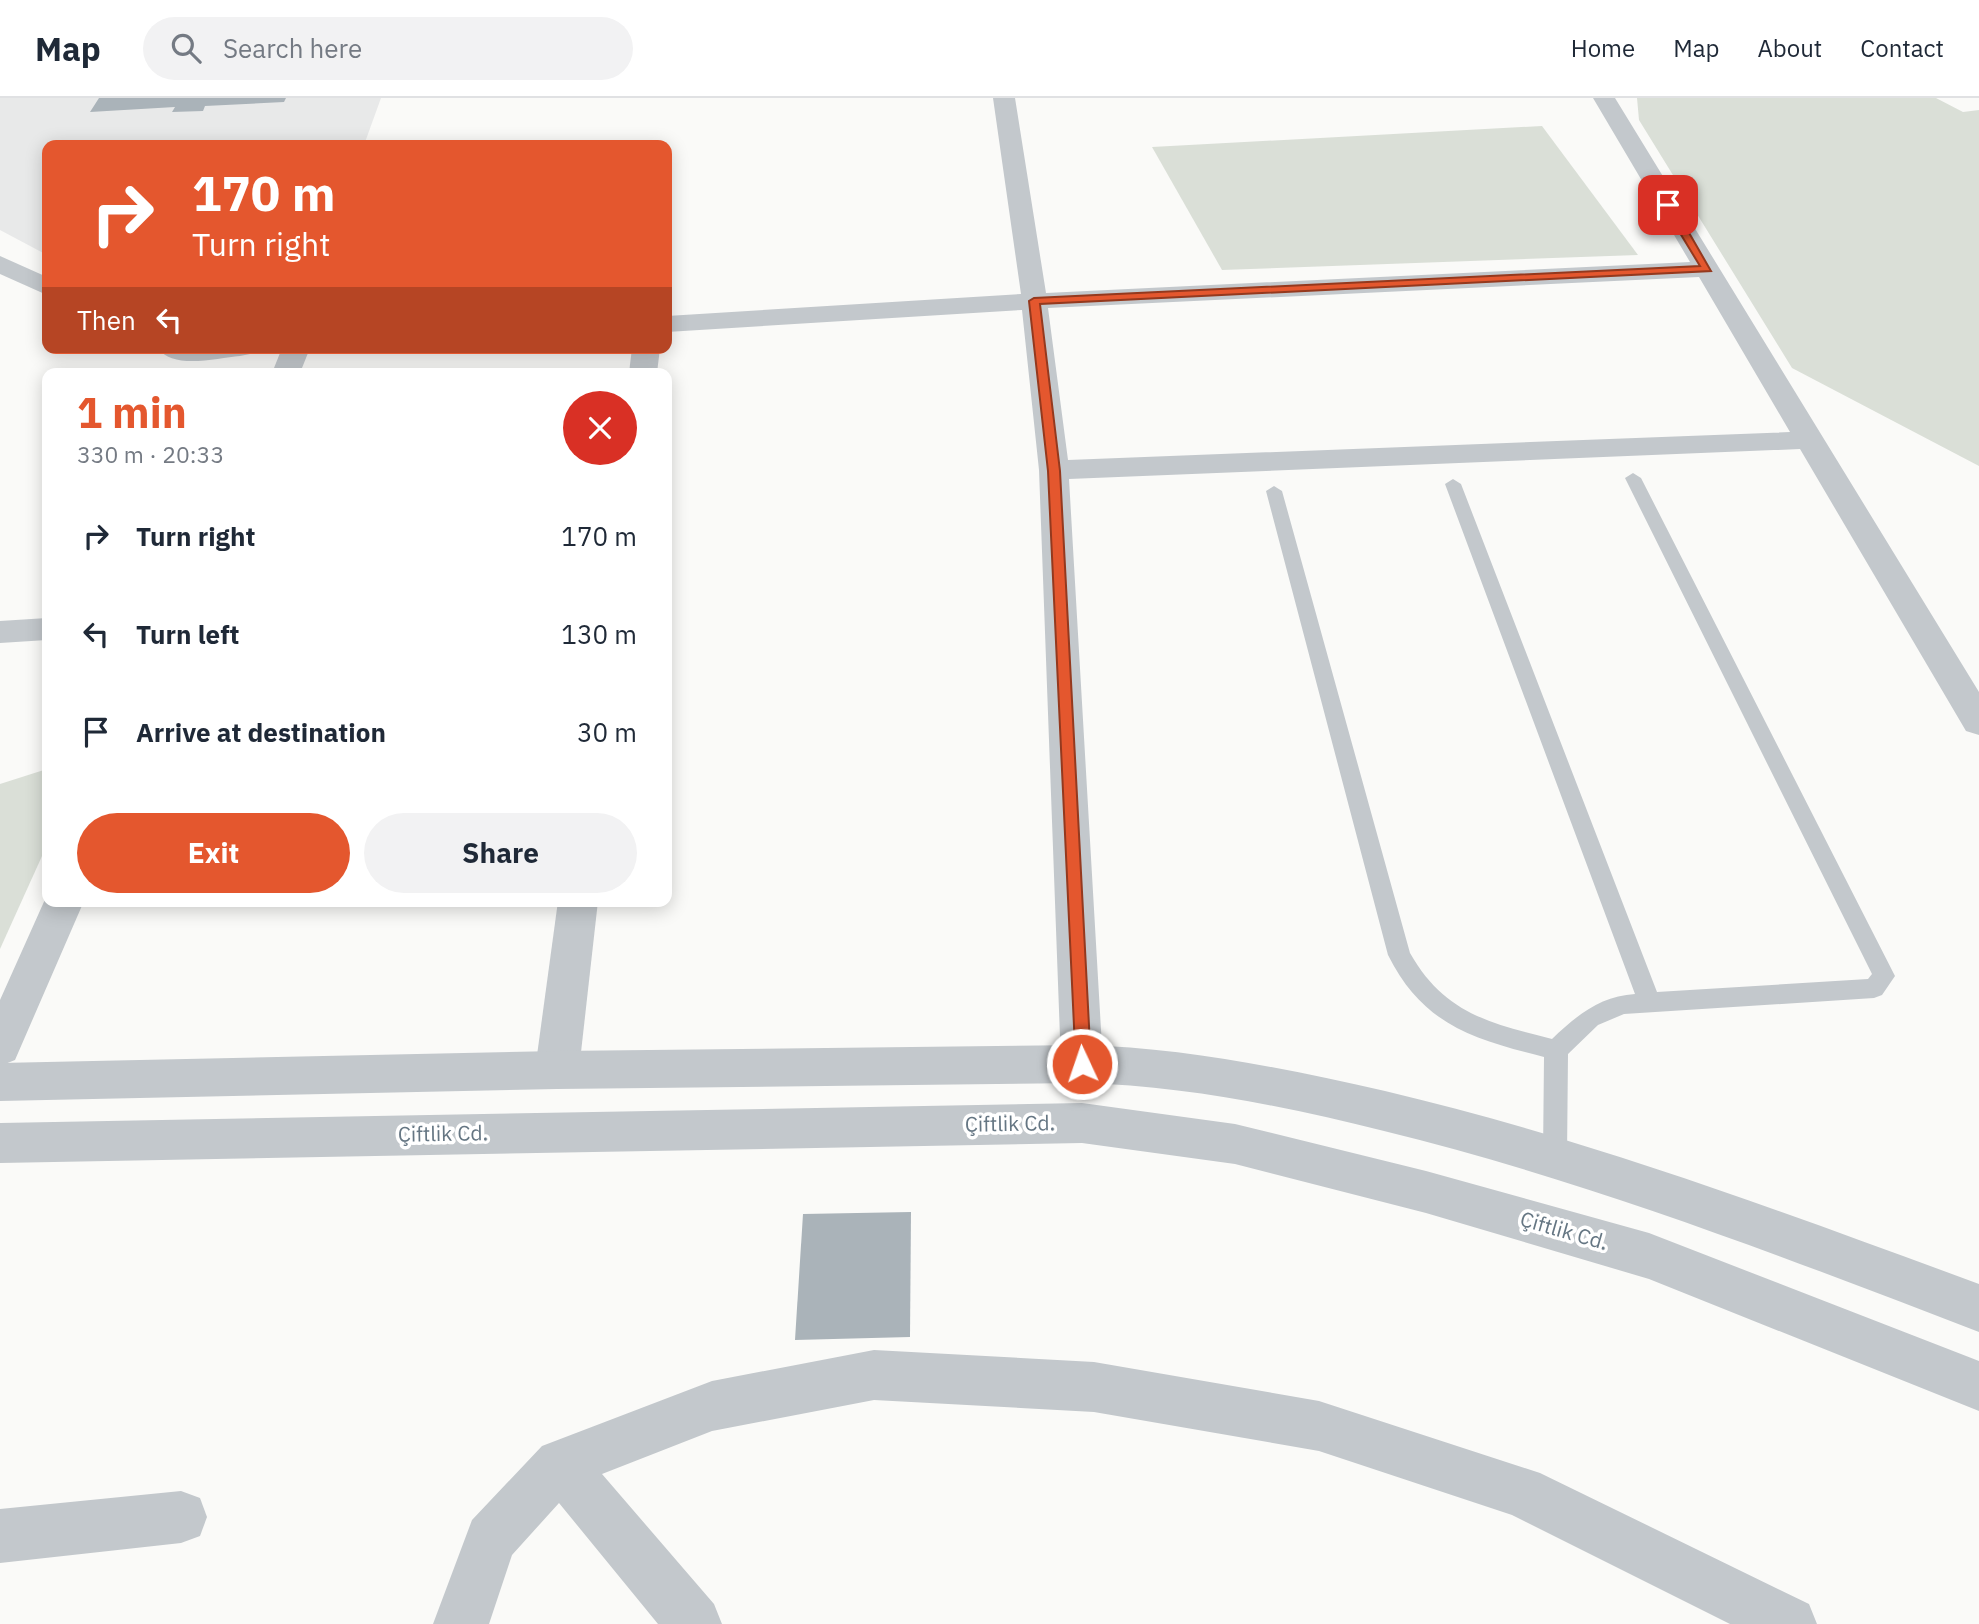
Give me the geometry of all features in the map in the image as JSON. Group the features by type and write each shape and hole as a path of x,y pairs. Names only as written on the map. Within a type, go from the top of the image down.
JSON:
{"street":[{"path":"1004,98 1034,301 1054,471 1082,1064"},
{"path":"1604,98 1979,722"},
{"path":"0,264 42,285"},
{"path":"672,324 1034,301 1707,269"},
{"path":"1054,471 1810,440"},
{"path":"0,632 42,629"},
{"path":"0,1047 61,907"},
{"path":"557,1070 577,907"},
{"path":"0,1082 557,1070 1082,1064 1165,1068 1261,1083 1387,1111 1555,1156 1767,1228 1979,1308"},
{"name":"Çiftlik Cd.","path":"0,1143 1082,1123 1165,1132 1235,1144 1426,1192 1649,1255 1979,1386"},
{"path":"461,1624 491,1539 560,1464 712,1406 874,1375 1094,1387 1319,1426 1521,1492 1789,1624"},
{"path":"560,1464 694,1624"},
{"path":"0,1536 181,1517"}],"lane":[{"path":"1555,1156 1556,1049 1572,1032 1605,1010 1622,1004 1874,988 1884,976 1633,478"},
{"path":"1453,484 1650,1003"},
{"path":"1274,491 1399,955 1408,975 1423,994 1445,1013 1472,1028 1556,1049"}],"shaded area":[{"path":"0,98 381,98 366,140 42,140 42,252 0,230"},
{"path":"1637,98 1936,98 1963,112 1979,110 1979,466 1792,368 1639,120"},
{"path":"1542,126 1638,255 1222,270 1152,147"},
{"path":"42,771 42,856 0,949 0,784"}],"building":[{"path":"99,98 286,98 284,102 205,106 203,111 172,112 175,107 90,112"},
{"path":"911,1212 910,1337 795,1340 803,1214"}],"route":[{"path":"1082,1064 1054,471 1034,301 1707,269 1668,205"}]}
